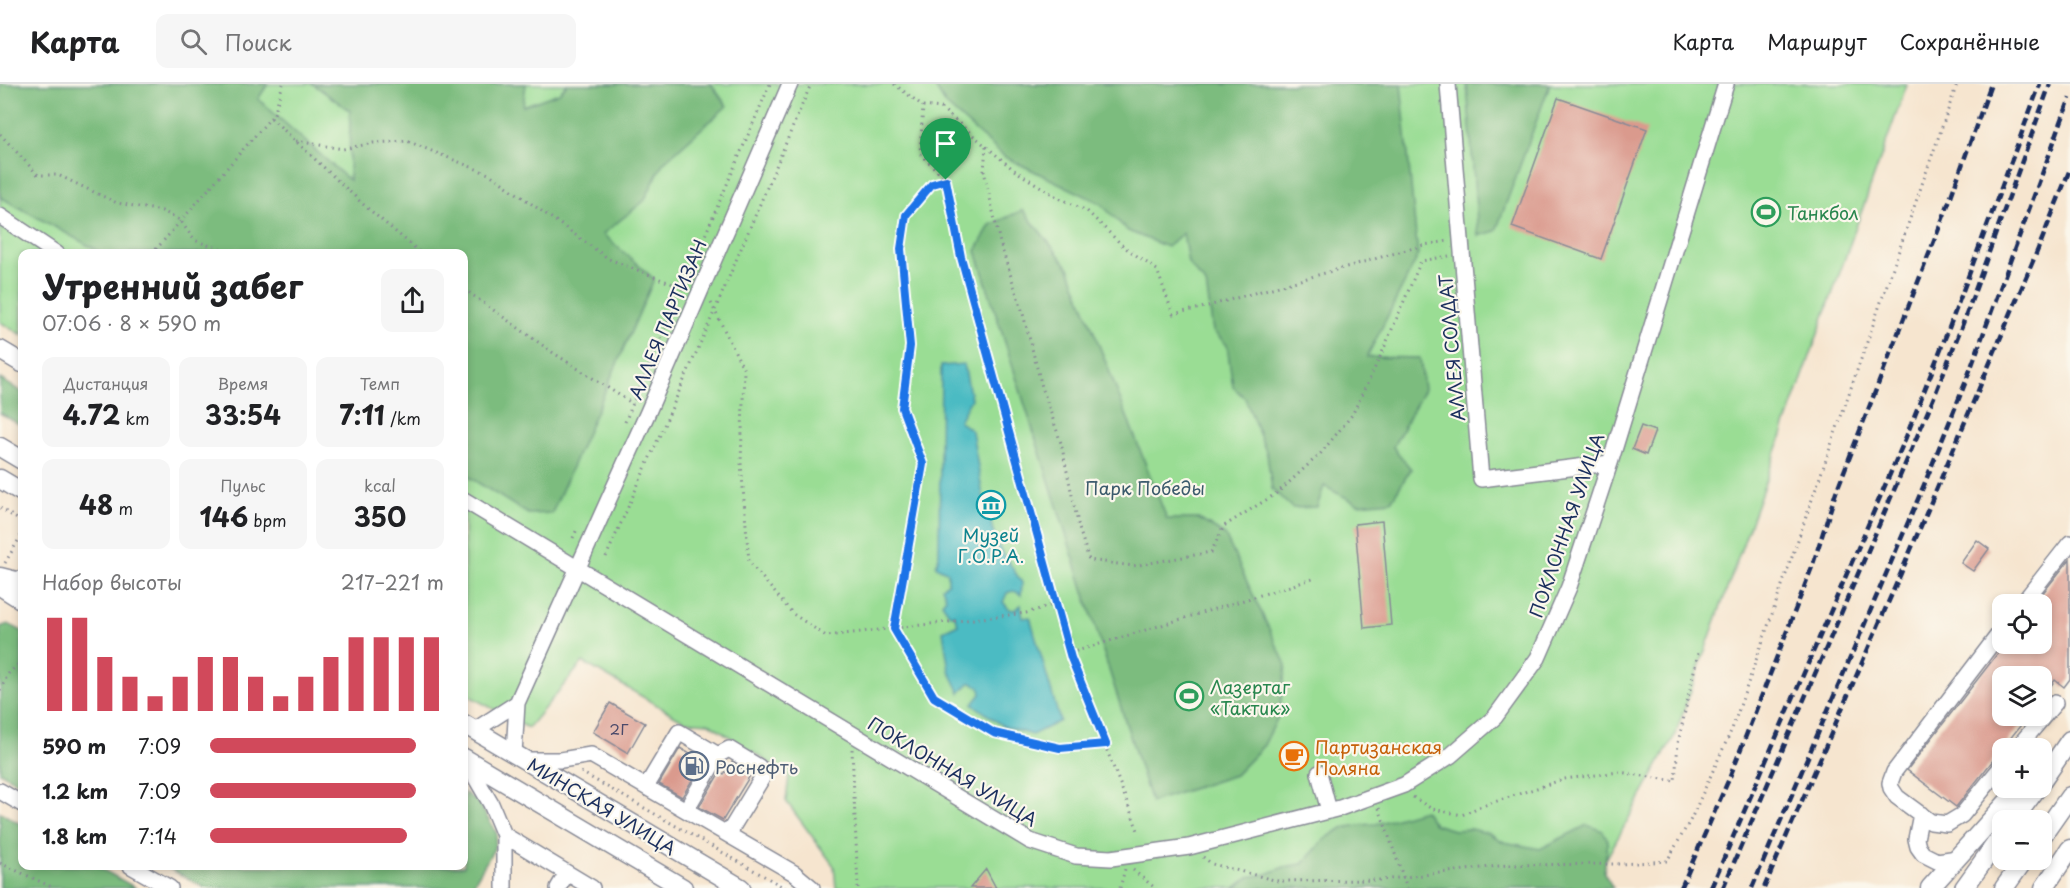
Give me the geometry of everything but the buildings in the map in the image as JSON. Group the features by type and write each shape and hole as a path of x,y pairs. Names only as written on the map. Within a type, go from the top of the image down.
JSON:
{"main road":[{"path":"0,350 18,361"},
{"path":"0,447 18,458"},
{"path":"0,479 18,490"},
{"path":"1,572 18,581"},
{"path":"0,586 18,597"},
{"name":"МИНСКАЯ УЛИЦА","path":"469,727 741,888"},
{"path":"2052,751 2070,730"},
{"path":"2052,766 2070,740"},
{"name":"МИНСКАЯ УЛИЦА","path":"468,760 683,888"},
{"path":"2052,822 2070,796"},
{"path":"1930,888 2011,798"},
{"path":"1964,888 1992,849"},
{"path":"2044,888 2070,849"},
{"path":"2004,888 2017,870"}],"street":[{"name":"АЛЛЕЯ ПАРТИЗАН","path":"517,703 648,412 790,84"},
{"name":"АЛЛЕЯ СОЛДАТ","path":"1448,84 1481,479 1610,462"},
{"name":"ПОКЛОННАЯ УЛИЦА","path":"468,502 1030,841 1076,856 1111,858 1189,847 1329,811 1404,785 1450,756 1495,717 1538,658 1569,588 1726,84"},
{"path":"0,216 50,249"},
{"path":"2030,594 2070,543"},
{"path":"1992,643 1891,777 1890,788 1893,793 1931,822 1947,824 1962,815 1992,778"},
{"path":"469,727 517,703 520,757 561,760 591,755 794,873 812,888"},
{"path":"2025,738 2055,703"},
{"path":"646,787 679,732 718,755"},
{"path":"686,810 718,755 729,749 759,767 762,778 728,834"},
{"path":"468,765 504,835 504,888"},
{"path":"1319,773 1329,811"},
{"path":"0,791 18,802"},
{"path":"1921,814 1916,839 1923,854 1937,861 1958,858"},
{"path":"504,835 592,888"},
{"path":"138,870 171,888"},
{"path":"558,888 567,873"}],"path":[{"path":"156,249 271,118 283,84"},
{"path":"625,424 770,84"},
{"path":"606,557 811,84"},
{"path":"894,84 923,106 941,108 1014,170 1033,183 1087,211 1123,246 1157,270 1173,314 1424,245 1462,247"},
{"path":"1189,847 1212,864 1278,881 1381,880 1507,865 1621,864 1667,861 1691,819 1732,729 1957,84"},
{"path":"923,106 920,153 946,180 961,257 1070,653 1139,834"},
{"path":"271,118 365,206 416,249"},
{"path":"0,134 38,175 57,174 117,203 162,211 180,220 194,240 220,249"},
{"path":"296,141 343,149 373,143 408,141 491,175 609,259 683,288 701,290 715,310 744,370 741,464 749,562 793,614 826,636 1026,613 1056,604"},
{"path":"986,146 984,171 1000,243 1022,310 1042,387 1061,443 1079,528 1089,560 1133,566 1211,552 1224,526 1284,487 1321,453 1352,415 1421,261 1462,247"},
{"path":"946,180 932,184 906,215 901,249 910,346 902,408 923,464 894,629 934,697 994,733 1060,748 1106,744"},
{"path":"468,292 552,352 648,412"},
{"path":"0,508 18,519"},
{"path":"573,538 580,523"},
{"path":"1,572 18,541"},
{"path":"1070,653 1316,578"},
{"path":"1404,785 1416,801 1432,809 1462,815 1479,807 1564,779 1619,772 1675,781 1678,742 1698,653"},
{"path":"0,690 9,673 18,665"},
{"path":"851,732 858,888"},
{"path":"561,760 785,888"},
{"path":"1375,795 1407,888"},
{"path":"0,862 54,888"},
{"path":"1120,888 1127,865 1155,888"}],"green space":[{"name":"Парк Победы","path":"0,84 1907,84 1675,735 1590,888 836,888 834,866 786,801 789,776 709,723 684,721 583,662 528,728 468,695 468,249 18,249 18,333 0,322"},
{"path":"0,84 268,84 258,99 349,180 350,111 313,84 526,84 523,106 559,93 567,84 711,84 727,106 663,163 644,201 603,234 654,279 552,513 528,514 468,476 468,249 95,249 0,197"},
{"path":"933,84 1401,84 1418,256 1367,357 1420,358 1424,389 1393,447 1411,469 1391,501 1358,504 1324,486 1317,507 1292,508 1272,489 1267,454 1245,398 1233,387 1227,345 1213,331 1206,284 1188,263 1183,233 1167,247 1128,231 1100,203 1005,157 946,105"},
{"path":"1467,84 1550,84 1496,231 1478,236"},
{"path":"1023,210 1069,268 1167,519 1199,519 1225,535 1286,665 1279,715 1264,745 1235,775 1151,802 976,251 990,225"},
{"path":"0,379 18,390 18,424 0,413"},
{"path":"8,624 18,629 18,783 0,772 0,627"},
{"path":"468,795 479,803 497,834 494,849 471,888 205,888 172,870 468,870"},
{"path":"1424,810 1434,824 1454,830 1470,829 1488,833 1504,842 1540,849 1587,825 1603,831 1608,841 1604,873 1613,888 1235,888 1249,877 1302,864 1325,839 1342,828 1376,824"},
{"path":"0,812 18,823 18,870 103,870 136,888 0,888"}],"water":[{"path":"964,364 971,399 959,421 972,431 982,491 997,544 1022,583 1021,595 1014,591 1009,592 1003,602 1009,609 1015,610 1021,605 1023,618 1030,617 1060,721 1032,735 1003,726 973,704 981,694 980,688 969,683 960,693 949,670 943,631 958,624 954,614 950,615 942,603 946,598 942,587 948,583 948,572 936,566 939,556 941,366"}],"railway":[{"path":"1681,888 1729,779 1812,567 1836,492 1945,213 1991,84"},
{"path":"1711,888 1906,437 2040,84"},
{"path":"1723,888 1934,397 2050,84"},
{"path":"1752,888 1966,381 2070,98"},
{"path":"1764,888 1901,573 2070,169"}],"place":[{"name":"Танкбол","path":"1766,212"},
{"name":"Музей Г.О.Р.А.","path":"991,505"},
{"name":"Лазертаг «Тактик»","path":"1189,696"},
{"name":"Партизанская Поляна","path":"1294,756"},
{"name":"Роснефть","path":"694,766"}],"route":[{"path":"946,180 961,257 1071,658 1106,744 1060,748 994,733 934,697 894,629 923,464 902,408 910,346 901,249 906,215 932,184 946,180"}]}
